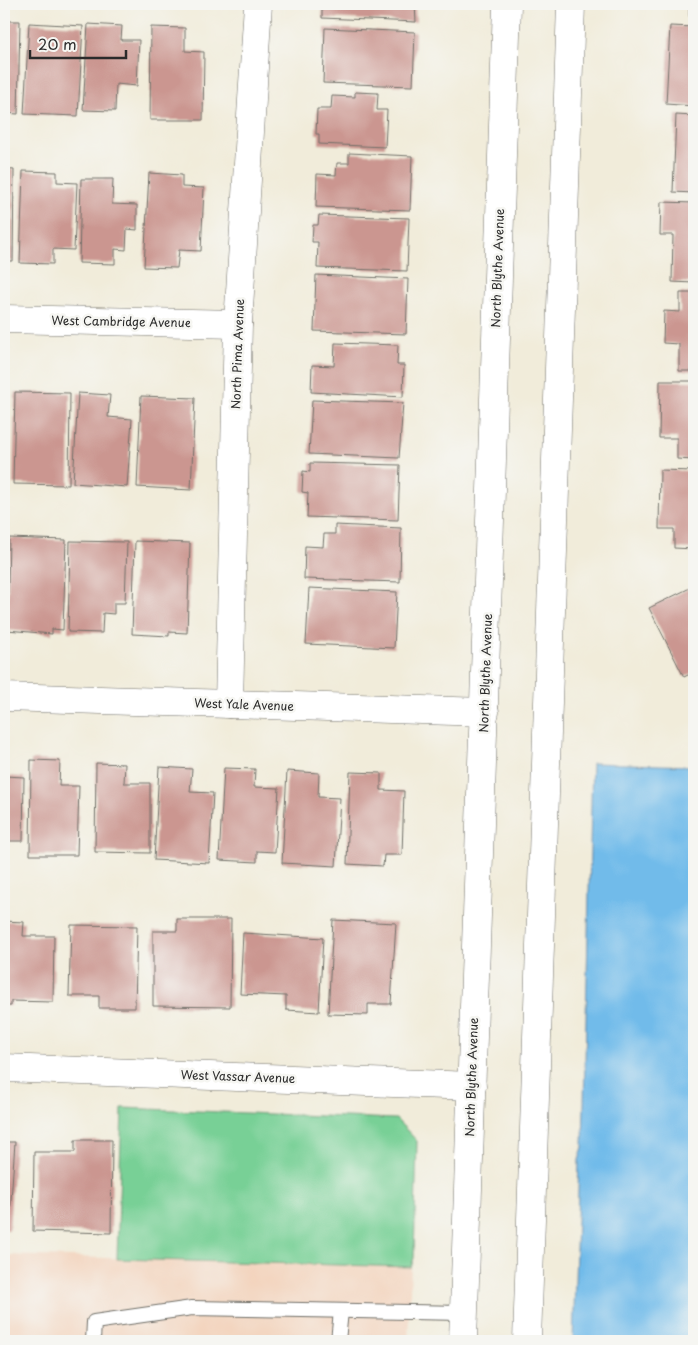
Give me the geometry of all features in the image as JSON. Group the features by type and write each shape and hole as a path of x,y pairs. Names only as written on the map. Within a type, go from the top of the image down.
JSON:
{"street":[{"name":"North Pima Avenue","path":"229,704 238,324 258,4"},
{"name":"North Blythe Avenue","path":"463,1341 507,4"},
{"path":"527,1341 571,4"},
{"name":"West Cambridge Avenue","path":"4,319 238,324"},
{"name":"West Yale Avenue","path":"4,697 484,712"},
{"name":"West Vassar Avenue","path":"4,1068 472,1086"}],"lane":[{"path":"93,1341 94,1322 192,1308 464,1313"},
{"path":"338,1341 341,1311"}],"shaded area":[{"path":"4,1255 411,1267 408,1341 4,1341"}],"green space":[{"path":"122,1108 396,1119 417,1141 414,1258 411,1267 117,1259"}],"water":[{"path":"592,763 694,766 694,1341 573,1341 579,1160 583,1147"}],"building":[{"path":"322,4 415,4 416,22 322,18"},
{"path":"689,4 694,4 694,16 689,16"},
{"path":"4,21 20,21 18,114 4,113"},
{"path":"29,23 83,26 78,116 24,114"},
{"path":"88,24 122,26 121,40 139,40 137,86 116,84 115,111 83,110"},
{"path":"670,26 694,27 694,106 666,104"},
{"path":"151,27 185,28 185,51 204,52 203,120 150,120"},
{"path":"325,28 415,32 413,86 323,83"},
{"path":"355,92 378,93 377,110 387,110 385,147 319,144 319,134 316,134 317,109 331,109 332,96 355,97"},
{"path":"676,115 694,116 694,193 673,192"},
{"path":"349,153 412,156 410,210 316,207 317,174 336,175 337,163 349,163"},
{"path":"4,169 14,170 13,261 4,261"},
{"path":"23,171 57,172 57,182 77,183 74,250 53,249 53,264 20,263"},
{"path":"149,173 182,175 182,187 204,188 201,251 179,250 177,268 144,267"},
{"path":"81,179 113,179 112,204 137,205 137,230 127,229 126,250 115,249 115,264 79,263"},
{"path":"661,202 694,203 694,283 672,282 673,235 660,235"},
{"path":"319,215 409,218 407,271 317,268 318,242 312,242 313,225 318,225"},
{"path":"316,275 408,279 406,334 314,331"},
{"path":"680,293 694,293 694,371 679,371 679,344 663,343 664,311 680,312"},
{"path":"335,343 398,345 397,365 404,365 403,397 311,392 312,365 334,366"},
{"path":"660,381 694,381 694,460 677,459 677,438 659,438"},
{"path":"15,392 70,393 69,485 13,484"},
{"path":"78,393 110,395 108,417 132,419 127,487 73,483"},
{"path":"141,396 195,398 191,490 137,487"},
{"path":"312,400 403,403 399,458 309,454"},
{"path":"4,415 7,415 5,438 4,438"},
{"path":"310,463 400,465 398,520 307,517 308,493 302,492 303,471 310,472"},
{"path":"660,470 694,471 694,549 674,548 674,529 659,529"},
{"path":"335,525 401,528 400,582 304,579 305,546 323,547 324,534 335,534"},
{"path":"9,538 66,540 63,630 52,629 52,634 7,630"},
{"path":"70,541 127,542 125,603 114,603 114,614 103,613 102,633 68,632"},
{"path":"135,541 190,543 187,633 169,632 169,636 132,634"},
{"path":"694,586 694,672 684,677 649,608"},
{"path":"309,588 397,592 394,648 306,644"},
{"path":"31,760 60,761 59,786 79,786 77,855 30,855"},
{"path":"96,763 125,764 124,783 150,783 150,853 95,852"},
{"path":"159,767 192,769 190,792 213,793 209,863 154,860"},
{"path":"224,768 255,769 254,787 279,788 275,852 257,851 257,862 219,860"},
{"path":"287,771 319,773 318,797 340,798 336,866 282,863"},
{"path":"350,772 381,773 381,790 404,791 402,855 384,855 383,866 347,864"},
{"path":"4,776 24,777 23,841 4,841"},
{"path":"177,919 231,919 230,1007 153,1006 153,931 177,931"},
{"path":"333,920 396,923 391,1004 368,1004 368,1015 328,1014"},
{"path":"4,921 24,922 23,936 54,936 53,1002 11,1001 11,1006 4,1006"},
{"path":"71,925 137,926 135,1008 99,1008 99,996 69,996"},
{"path":"243,933 323,938 319,1012 286,1010 286,996 240,994"},
{"path":"75,1140 112,1140 111,1233 33,1231 34,1152 75,1152"},
{"path":"4,1142 15,1142 9,1230 4,1230"}]}
